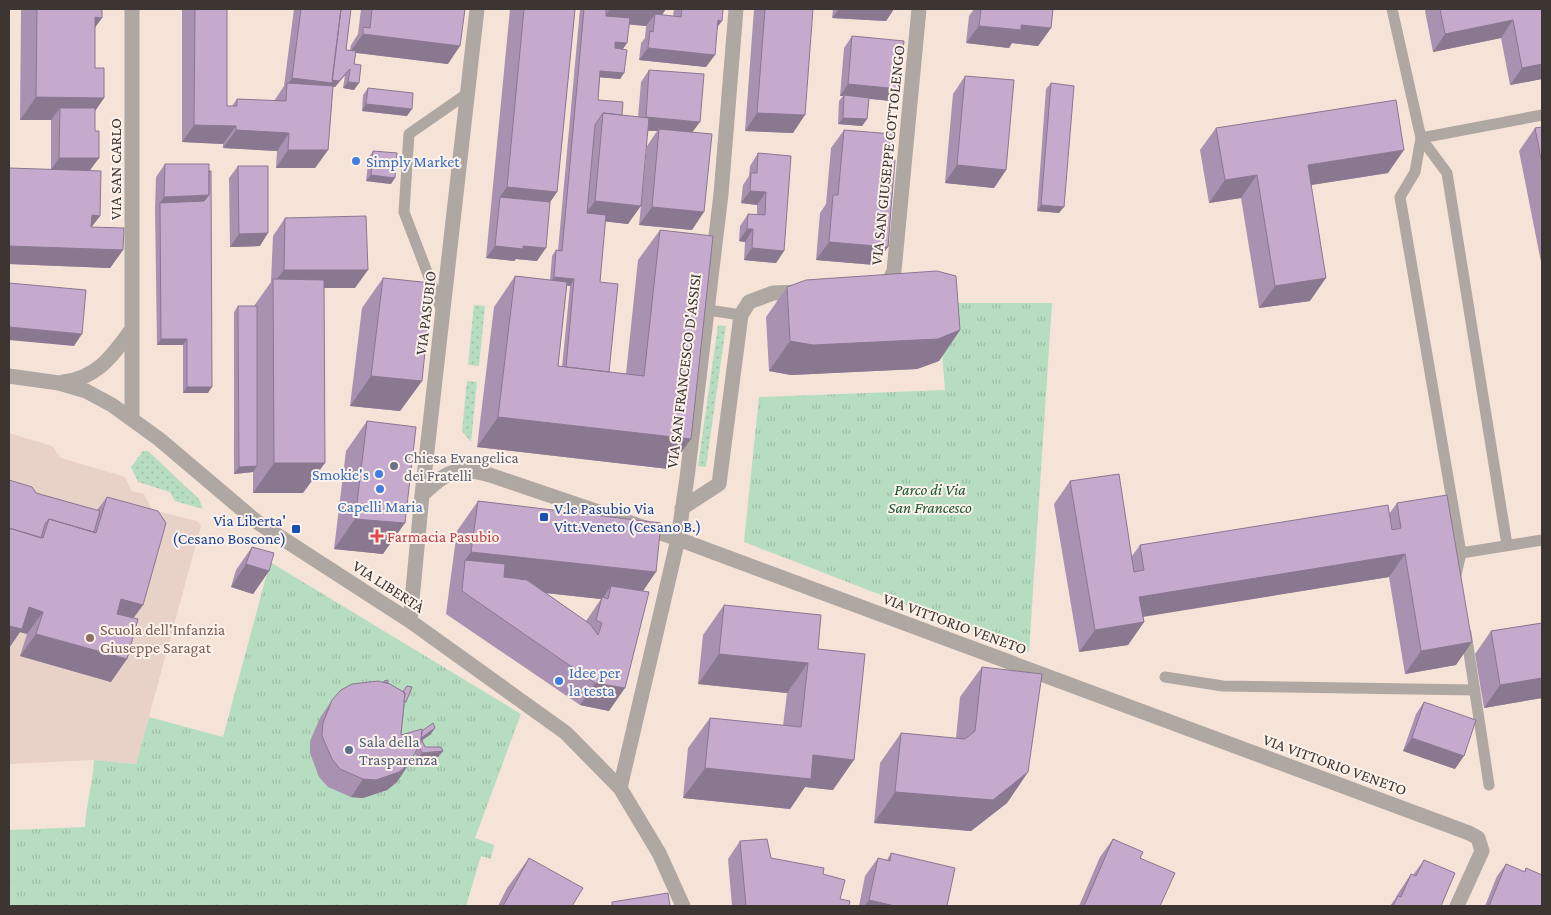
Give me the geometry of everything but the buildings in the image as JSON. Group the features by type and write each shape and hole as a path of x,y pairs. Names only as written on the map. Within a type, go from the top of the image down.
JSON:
{"street":[{"name":"VIA SAN CARLO","path":"132,9 132,418"},
{"name":"VIA PASUBIO","path":"410,621 442,312 477,9"},
{"name":"VIA SAN FRANCESCO D'ASSISI","path":"678,539 721,194 736,9"},
{"name":"VIA SAN GIUSEPPE COTTOLENGO","path":"868,288 878,288 889,280 894,271 919,9"},
{"path":"682,508 719,484 741,315 749,302 773,293 821,291"},
{"path":"59,383 81,380 99,368 132,329"},
{"name":"VIA LIBERTÀ","path":"9,376 59,383 86,391 132,418 257,522 410,621 566,732 620,788 659,853 683,906"},
{"name":"VIA VITTORIO VENETO","path":"422,495 440,478 456,470 471,470 678,539 1398,806 1478,838 1482,851 1457,906"},
{"path":"620,788 678,539"}],"lane":[{"path":"1392,9 1421,138 1446,174 1507,545"},
{"path":"442,312 404,212 409,134 468,92"},
{"path":"1421,138 1542,115"},
{"path":"1421,138 1415,172 1400,197 1461,553 1456,571 1459,589"},
{"path":"708,310 741,315"},
{"path":"1461,553 1542,540"},
{"path":"1464,626 1489,785"},
{"path":"1164,677 1223,686 1475,690"}],"shaded area":[{"name":"Scuola dell'Infanzia Giuseppe Saragat","path":"9,433 52,446 61,458 125,477 132,491 144,494 152,510 197,521 201,526 136,764 94,760 9,764"}],"green space":[{"name":"Parco di Via San Francesco","path":"938,303 1052,303 1029,652 744,542 759,397 945,390"},
{"path":"474,305 485,306 479,366 468,365"},
{"path":"718,325 726,326 706,467 698,466"},
{"path":"467,381 477,382 471,442 462,431"},
{"path":"143,451 148,451 199,499 203,509 175,501 170,492 138,482 131,467"},
{"path":"270,562 521,714 475,838 494,845 491,859 481,856 466,906 9,906 9,830 85,827 94,760 136,764 149,717 223,737"}],"place":[{"name":"Simply Market","path":"356,161"},
{"name":"Chiesa Evangelica dei Fratelli","path":"394,466"},
{"name":"Smokie's","path":"379,474"},
{"name":"Capelli Maria","path":"380,489"},
{"name":"V.le Pasubio Via Vitt.Veneto (Cesano B.)","path":"544,517"},
{"name":"Via Liberta' (Cesano Boscone)","path":"296,529"},
{"name":"Farmacia Pasubio","path":"377,536"},
{"name":"Scuola dell'Infanzia Giuseppe Saragat","path":"90,638"},
{"name":"Idee per la testa","path":"559,681"},
{"name":"Sala della Trasparenza","path":"349,750"}]}
